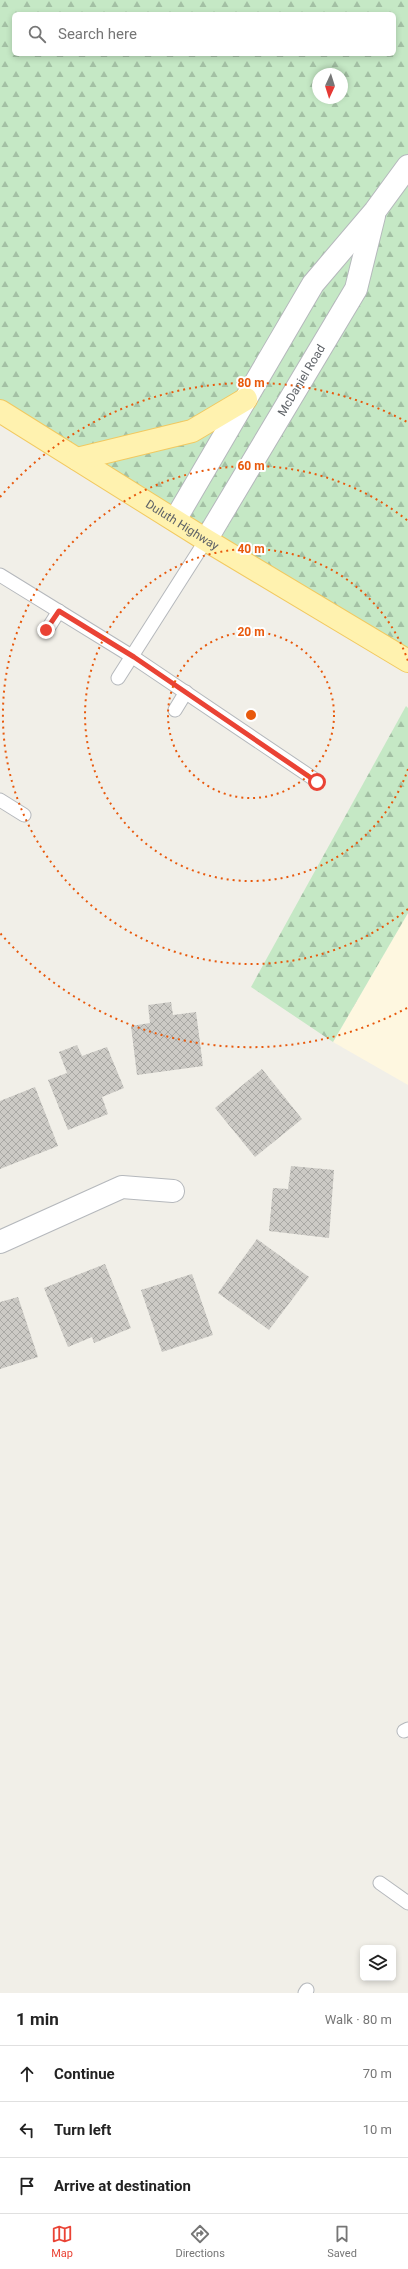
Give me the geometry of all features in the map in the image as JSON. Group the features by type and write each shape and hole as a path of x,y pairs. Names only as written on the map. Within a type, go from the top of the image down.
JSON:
{"main road":[{"path":"77,459 192,431 246,399"},
{"name":"Duluth Highway","path":"0,411 206,540 408,662"}],"street":[{"name":"McDaniel Road","path":"174,520 313,284 375,211 408,166"},
{"name":"McDaniel Road","path":"206,540 356,289 375,211"},
{"path":"0,1242 122,1187 173,1191"}],"lane":[{"path":"118,678 134,657 206,540"},
{"path":"0,574 134,657 186,692 261,749 317,782"},
{"path":"46,630 59,611"},
{"path":"175,710 186,692"},
{"path":"0,800 24,815"},
{"path":"380,1883 408,1903"}],"shaded area":[{"path":"408,913 408,1085 333,1042"}],"green space":[{"path":"0,0 408,0 408,661 0,402"},
{"path":"406,706 408,708 408,913 333,1042 251,987"}],"building":[{"path":"171,1002 173,1015 196,1012 203,1066 137,1075 131,1026 150,1023 148,1005"},
{"path":"77,1045 82,1056 107,1047 124,1088 102,1097 108,1114 68,1130 48,1080 67,1073 59,1052"},
{"path":"262,1069 302,1119 255,1157 215,1108"},
{"path":"35,1087 58,1146 0,1169 0,1101"},
{"path":"291,1166 334,1170 329,1238 269,1231 273,1188 288,1189"},
{"path":"257,1239 309,1277 269,1330 218,1293"},
{"path":"105,1264 131,1328 94,1343 92,1337 68,1347 44,1288"},
{"path":"192,1274 213,1335 162,1352 141,1290"},
{"path":"18,1297 38,1357 0,1369 0,1302"}],"route":[{"path":"46,630 59,611 134,657 317,782"}]}
